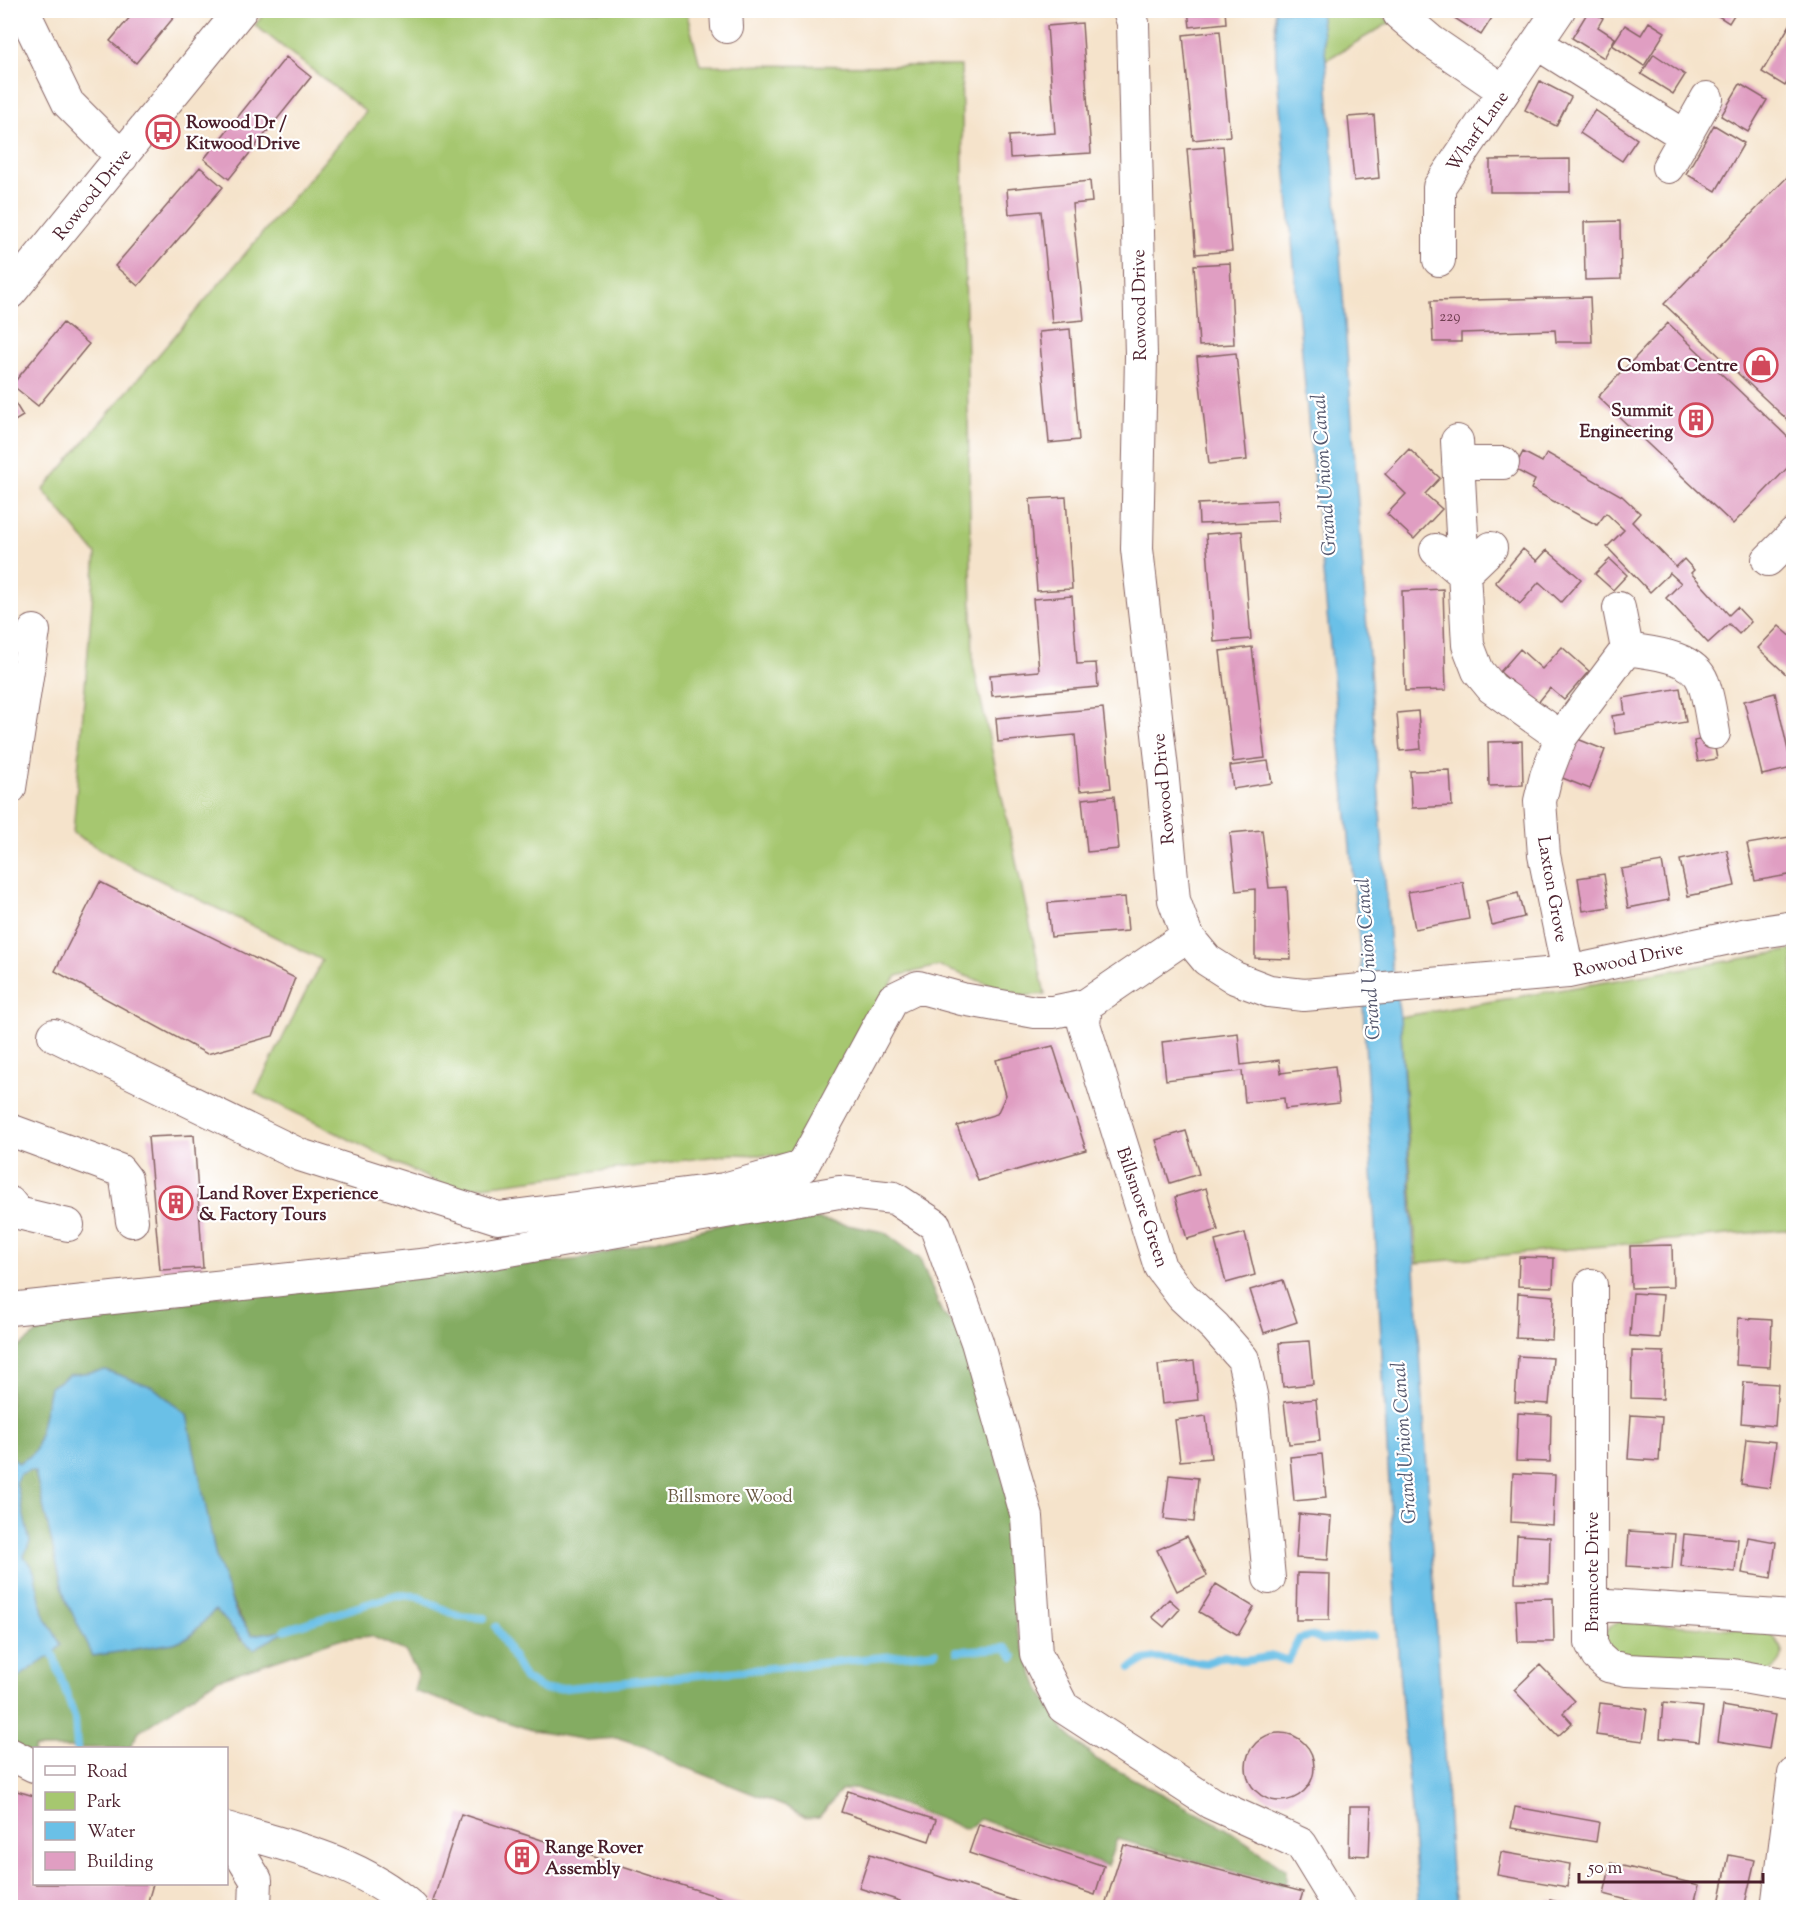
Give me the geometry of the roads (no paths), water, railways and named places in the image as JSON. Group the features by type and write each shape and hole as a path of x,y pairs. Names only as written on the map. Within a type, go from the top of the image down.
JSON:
{"street":[{"path":"23,10 68,103 122,157"},
{"name":"Rowood Drive","path":"10,293 241,10"},
{"name":"Rowood Drive","path":"1130,10 1133,23 1141,356 1137,549 1174,900 1188,936 1207,960 1235,978 1269,991 1304,994 1568,972 1748,934 1794,927"},
{"name":"Wharf Lane","path":"1439,261 1438,187 1538,44 1559,10"},
{"path":"1399,14 1431,41 1504,92"},
{"path":"1538,44 1685,136"},
{"path":"1668,167 1707,98"},
{"path":"1503,464 1458,452 1468,645 1478,672 1492,688 1561,737"},
{"path":"1768,560 1794,534"},
{"path":"1464,574 1491,548"},
{"path":"1436,550 1464,574"},
{"path":"1619,608 1627,650 1666,656 1693,668 1703,680 1714,733"},
{"path":"10,788 34,631"},
{"name":"Laxton Grove","path":"1568,972 1544,855 1540,801 1546,776 1561,737 1627,650"},
{"path":"54,1035 300,1155 498,1218 724,1189 802,1167 893,999 918,987 962,999 1035,1012 1053,1012 1086,1005 1188,936"},
{"name":"Billsmore Green","path":"1086,1005 1084,1024 1098,1077 1161,1267 1182,1296 1215,1327 1243,1359 1252,1399 1269,1578"},
{"path":"10,1130 119,1170 126,1179 132,1221"},
{"path":"10,1309 430,1264 839,1192 894,1198 935,1225 977,1342 1027,1517 1036,1654 1063,1707 1211,1803 1301,1844 1331,1902"},
{"path":"10,1203 18,1213 68,1225"},
{"name":"Bramcote Drive","path":"1591,1285 1592,1643 1597,1656 1608,1665 1627,1670 1732,1675 1794,1686"},
{"path":"1592,1604 1794,1617"},
{"path":"10,1754 33,1766"},
{"path":"1777,1908 1794,1774"},
{"path":"228,1831 341,1862 381,1883 412,1908"},
{"path":"228,1833 256,1880 255,1908"}],"water":[{"name":"Grand Union Canal","path":"1275,11 1320,11 1326,60 1391,962 1400,1017 1451,1870 1458,1907 1419,1907 1399,1668 1360,949 1308,420 1276,62"},
{"path":"105,1370 153,1387 187,1415 216,1557 236,1613 252,1635 284,1630 283,1633 254,1649 215,1610 189,1637 174,1643 93,1656 65,1598 35,1472 30,1470 19,1475 16,1482 30,1542 24,1556 34,1571 43,1613 61,1645 53,1654 11,1682 11,1458 18,1463 29,1457 36,1449 50,1387 69,1375"}],"waterway":[{"path":"284,1630 396,1595 416,1596 458,1616 484,1618"},
{"path":"496,1627 525,1679 545,1690 935,1652"},
{"path":"1131,1668 1144,1660 1156,1658 1206,1663 1224,1656 1245,1661 1274,1656 1288,1661 1299,1639 1311,1636 1321,1640 1374,1635"},
{"path":"957,1651 1006,1648 1014,1657"},
{"path":"53,1654 75,1719 77,1747"}],"place":[{"name":"Rowood Dr / Kitwood Drive","path":"163,132"},
{"name":"Combat Centre","path":"1761,365"},
{"name":"Summit Engineering","path":"1696,420"},
{"name":"Land Rover Experience & Factory Tours","path":"176,1203"},
{"name":"Range Rover Assembly","path":"522,1857"}],"park label":[{"name":"Billsmore Wood","path":"730,1496"}]}
